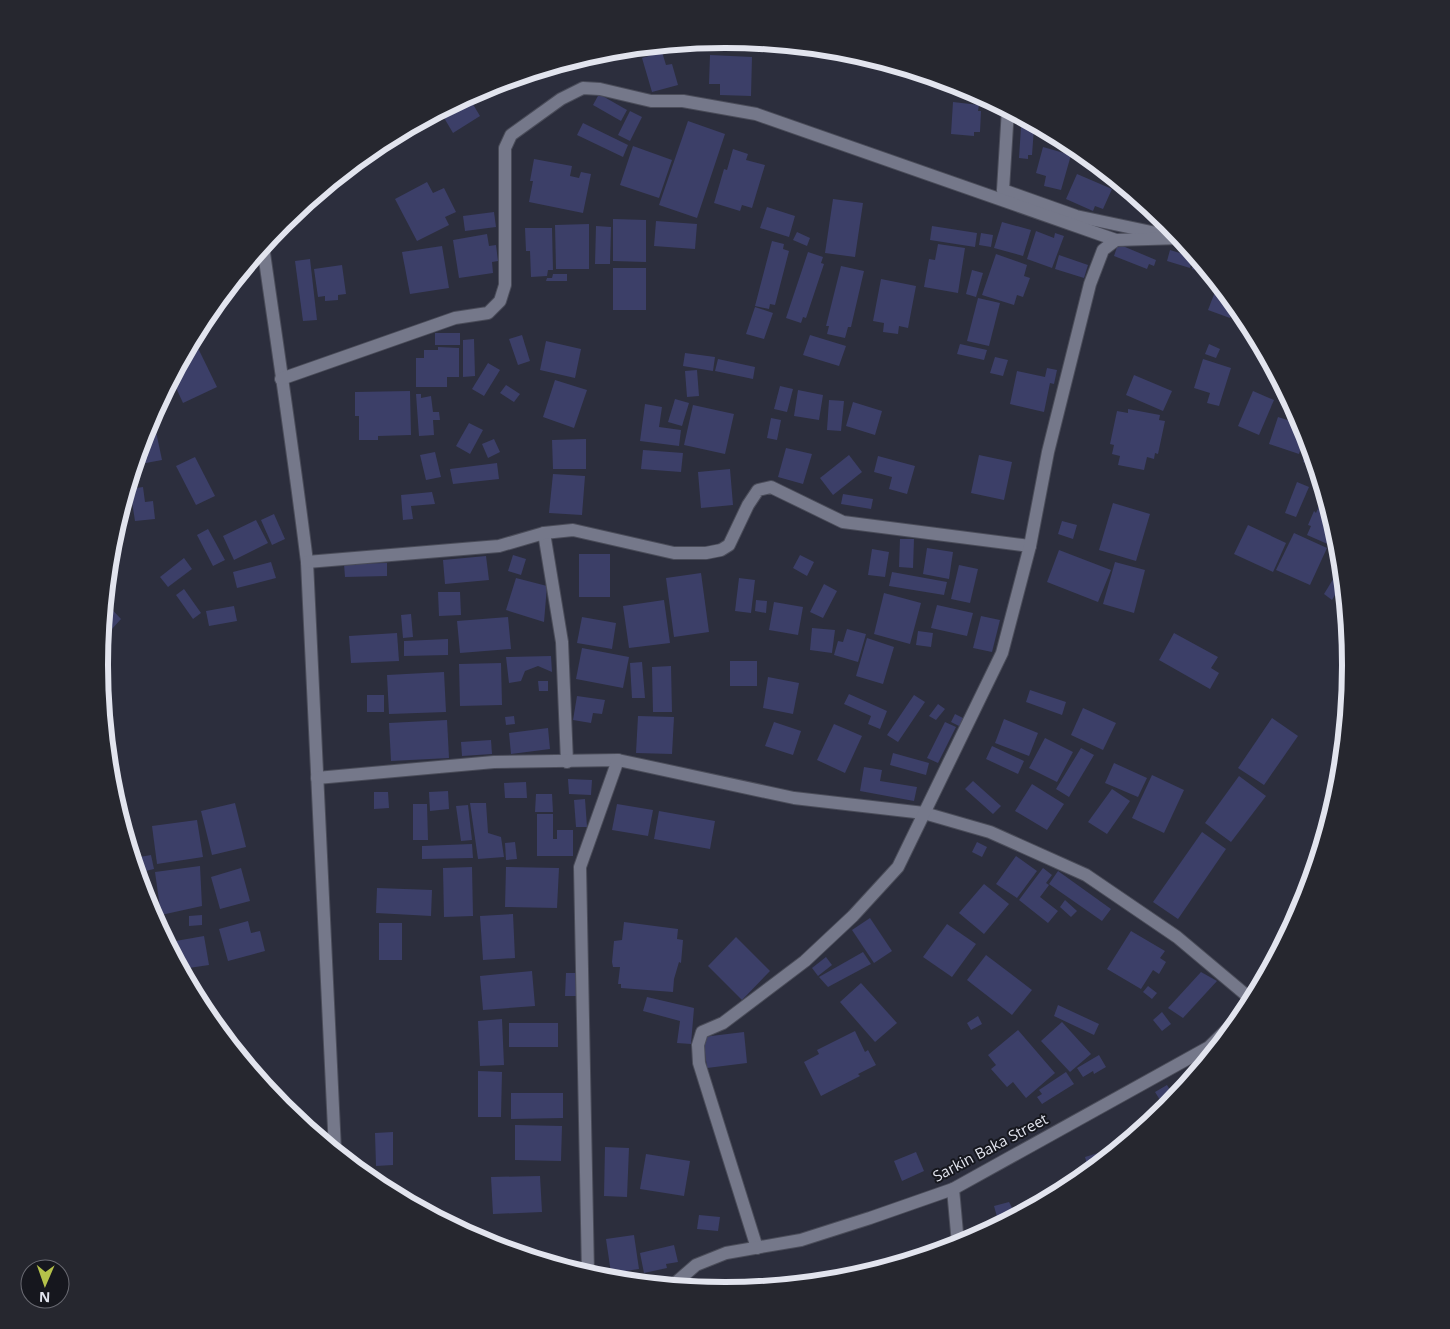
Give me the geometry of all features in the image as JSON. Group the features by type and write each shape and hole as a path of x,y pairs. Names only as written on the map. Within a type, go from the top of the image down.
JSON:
{"street":[{"path":"281,379 455,318 488,313 500,301 505,285 506,148 511,135 561,99 583,88 600,89 651,101 683,101 756,114 1116,240 1171,238"},
{"path":"1008,116 1003,190 1076,216 1168,235"},
{"path":"757,1248 699,1063 698,1045 702,1032 722,1023 805,960 853,916 898,867 1002,653 1030,546 1048,452 1090,284 1103,250 1116,240"},
{"path":"264,255 296,471 307,562 335,1142"},
{"path":"307,562 499,546 544,533 573,530 674,553 706,553 721,550 729,545 748,505 758,490 771,487 843,522 1030,546"},
{"path":"544,533 562,642 567,762"},
{"path":"317,778 494,762 618,760 794,798 924,813 990,832 1086,875 1177,937 1246,995"},
{"path":"588,1266 580,867 618,760"},
{"name":"Sarkin Baka Street","path":"679,1279 696,1264 726,1253 801,1240 953,1189 1203,1054"},
{"path":"953,1189 957,1236"}],"building":[{"path":"662,52 666,65 672,64 678,85 652,92 642,58"},
{"path":"710,55 752,57 751,96 720,95 720,84 709,84"},
{"path":"599,94 627,110 621,121 593,105"},
{"path":"472,102 480,116 453,133 443,116"},
{"path":"953,102 979,105 978,111 981,111 980,132 974,132 974,136 951,134"},
{"path":"630,111 642,117 630,141 618,135"},
{"path":"688,121 725,134 697,218 659,205"},
{"path":"583,123 628,145 623,157 577,135"},
{"path":"1021,127 1030,128 1034,130 1032,155 1028,155 1028,159 1019,158"},
{"path":"633,146 672,160 659,198 620,185"},
{"path":"1043,147 1071,155 1061,190 1044,186 1046,176 1036,173"},
{"path":"733,149 748,154 746,160 765,165 752,208 742,205 740,211 714,203 724,169 727,170"},
{"path":"534,159 572,166 570,176 579,178 581,172 591,174 583,213 529,202 533,181 530,181"},
{"path":"1077,174 1112,189 1103,209 1095,206 1093,211 1066,199"},
{"path":"427,182 433,193 444,188 456,212 445,217 449,225 417,241 395,199"},
{"path":"833,199 863,203 855,257 825,253"},
{"path":"767,207 795,216 789,237 760,228"},
{"path":"494,212 496,227 465,231 463,216"},
{"path":"613,219 646,220 646,262 613,261"},
{"path":"656,221 697,224 695,249 654,246"},
{"path":"1002,222 1031,230 1023,256 994,248"},
{"path":"589,224 589,269 556,269 555,225"},
{"path":"596,226 611,227 610,264 595,264"},
{"path":"932,226 977,233 975,247 930,240"},
{"path":"525,228 552,228 553,270 548,270 547,276 531,277 530,251 526,251"},
{"path":"1036,231 1054,238 1055,233 1064,236 1052,268 1027,259"},
{"path":"797,232 810,238 807,246 793,240"},
{"path":"981,233 993,235 991,247 979,245"},
{"path":"487,234 489,246 496,245 498,261 492,262 493,273 459,278 453,240"},
{"path":"772,241 784,244 783,249 789,251 775,305 770,304 769,309 755,306"},
{"path":"938,244 965,248 958,293 924,287 929,259 935,260"},
{"path":"1118,244 1156,260 1154,266 1149,264 1147,269 1114,256"},
{"path":"442,246 449,288 410,294 402,252"},
{"path":"1170,250 1186,255 1192,261 1190,268 1167,261"},
{"path":"808,252 823,257 821,263 824,264 806,318 803,317 801,323 786,318"},
{"path":"996,254 1027,265 1024,276 1030,278 1023,297 1017,295 1014,305 982,295"},
{"path":"1059,255 1088,265 1084,278 1055,269"},
{"path":"310,259 317,320 303,321 295,261"},
{"path":"1193,264 1200,271 1192,269"},
{"path":"342,265 346,294 338,295 338,300 325,301 325,296 318,297 314,269"},
{"path":"841,266 864,271 851,327 848,327 845,338 827,334 829,326 826,326"},
{"path":"613,268 646,268 646,310 613,310"},
{"path":"972,270 983,273 976,297 966,294"},
{"path":"553,274 567,274 567,281 546,281 547,278 552,278"},
{"path":"881,279 916,286 908,328 899,326 898,334 883,332 884,323 873,321"},
{"path":"1215,291 1232,313 1230,318 1208,310"},
{"path":"978,298 1000,303 989,346 967,341"},
{"path":"755,307 773,313 764,339 746,334"},
{"path":"435,333 460,333 460,345 435,345"},
{"path":"522,335 530,361 518,365 509,339"},
{"path":"810,335 846,346 839,366 803,355"},
{"path":"474,339 475,376 463,377 463,340"},
{"path":"546,341 581,349 575,378 540,370"},
{"path":"960,344 987,350 984,360 957,354"},
{"path":"1209,344 1220,349 1216,358 1205,354"},
{"path":"197,346 217,387 183,403 175,386"},
{"path":"438,347 459,348 459,377 447,377 447,387 416,387 416,358 424,358 424,350 438,350"},
{"path":"685,353 715,357 713,371 683,366"},
{"path":"995,357 1008,360 1003,376 990,373"},
{"path":"718,359 755,367 753,379 715,371"},
{"path":"1203,359 1231,368 1219,406 1207,403 1210,393 1194,388"},
{"path":"488,363 500,370 484,396 472,389"},
{"path":"1047,368 1057,370 1054,384 1050,383 1044,412 1010,404 1017,371 1045,377"},
{"path":"697,370 699,396 687,397 685,371"},
{"path":"1134,375 1172,391 1163,411 1126,395"},
{"path":"555,380 587,390 574,428 543,417"},
{"path":"506,385 520,394 514,402 500,393"},
{"path":"780,386 793,389 787,412 774,409"},
{"path":"798,390 823,395 819,420 794,416"},
{"path":"410,391 411,435 378,436 378,440 359,440 359,416 355,416 355,392"},
{"path":"1253,391 1274,400 1259,435 1238,426"},
{"path":"416,394 421,394 421,398 431,396 433,412 439,412 440,420 433,420 434,435 419,436"},
{"path":"675,399 689,403 682,426 668,422"},
{"path":"829,400 844,401 841,431 827,430"},
{"path":"853,402 882,411 875,435 846,426"},
{"path":"645,404 662,407 659,427 681,430 679,446 640,441"},
{"path":"693,405 734,414 725,454 684,445"},
{"path":"1128,409 1160,415 1159,420 1165,421 1158,454 1155,453 1154,459 1147,457 1144,470 1118,465 1120,456 1112,454 1114,445 1110,444 1117,411 1128,413"},
{"path":"1278,417 1292,421 1302,446 1299,454 1269,444"},
{"path":"771,418 781,420 777,440 767,438"},
{"path":"469,423 483,430 470,454 456,446"},
{"path":"155,428 162,460 142,464"},
{"path":"494,439 500,452 488,458 482,444"},
{"path":"586,439 586,469 553,469 552,440"},
{"path":"786,448 812,454 803,484 778,477"},
{"path":"643,450 683,453 681,472 641,469"},
{"path":"435,452 441,477 426,480 420,455"},
{"path":"849,455 862,472 833,495 820,478"},
{"path":"979,455 1012,462 1004,500 971,493"},
{"path":"878,456 915,466 907,494 889,489 892,477 874,472"},
{"path":"1305,456 1308,464 1303,462"},
{"path":"195,457 215,496 196,505 176,466"},
{"path":"497,463 499,479 453,484 450,469"},
{"path":"730,469 733,505 701,508 698,472"},
{"path":"553,474 585,476 582,515 549,513"},
{"path":"1297,482 1309,487 1296,517 1285,513"},
{"path":"143,487 145,502 153,501 155,519 135,521 131,497 134,488"},
{"path":"432,492 435,504 411,506 413,519 403,520 401,495"},
{"path":"843,494 873,499 871,509 841,504"},
{"path":"1113,503 1150,514 1136,561 1099,550"},
{"path":"1320,503 1330,545 1307,535 1311,526 1308,525 1314,511 1316,513"},
{"path":"274,514 285,539 272,545 261,520"},
{"path":"256,520 268,543 234,560 223,536"},
{"path":"1062,521 1077,525 1073,539 1058,534"},
{"path":"1248,525 1286,543 1273,572 1234,554"},
{"path":"208,529 225,560 213,566 197,535"},
{"path":"1294,533 1327,548 1310,585 1276,570"},
{"path":"900,539 914,539 913,568 899,567"},
{"path":"927,548 953,552 949,579 923,574"},
{"path":"872,549 889,552 885,577 868,575"},
{"path":"1059,550 1111,570 1098,602 1047,582"},
{"path":"579,554 610,554 610,597 579,597"},
{"path":"513,555 526,559 521,575 508,571"},
{"path":"800,555 814,562 807,576 793,568"},
{"path":"486,556 489,580 445,584 443,560"},
{"path":"184,558 192,569 168,587 160,577"},
{"path":"271,562 276,578 237,588 233,572"},
{"path":"1115,562 1145,570 1134,613 1103,604"},
{"path":"387,563 387,576 345,577 344,564"},
{"path":"959,565 978,569 970,603 951,599"},
{"path":"892,572 947,582 944,595 889,586"},
{"path":"701,573 709,632 674,637 666,578"},
{"path":"1335,576 1338,591 1332,600 1324,594"},
{"path":"516,578 547,586 544,622 506,610"},
{"path":"739,578 755,580 751,613 735,611"},
{"path":"824,584 837,591 823,618 810,612"},
{"path":"184,589 201,613 193,619 176,595"},
{"path":"438,592 460,592 461,615 439,616"},
{"path":"884,593 921,603 910,644 874,634"},
{"path":"664,600 670,643 629,648 623,606"},
{"path":"756,600 767,601 766,613 755,611"},
{"path":"774,602 803,607 798,635 769,630"},
{"path":"937,605 973,613 967,636 931,628"},
{"path":"234,606 237,621 209,626 206,611"},
{"path":"111,608 121,619 109,632"},
{"path":"411,614 413,637 403,638 401,615"},
{"path":"981,616 1000,620 992,652 973,648"},
{"path":"508,617 511,649 460,653 457,621"},
{"path":"582,617 616,623 612,649 577,643"},
{"path":"812,628 835,630 832,653 810,650"},
{"path":"847,629 866,634 858,662 834,655 838,641 843,642"},
{"path":"918,631 933,633 931,647 916,645"},
{"path":"397,633 399,661 351,663 349,636"},
{"path":"1174,633 1218,657 1211,668 1219,673 1210,689 1159,660"},
{"path":"867,638 894,647 883,684 856,676"},
{"path":"448,639 448,655 404,656 404,641"},
{"path":"582,648 629,657 623,688 576,679"},
{"path":"551,656 552,672 538,666 525,671 521,681 509,683 506,657"},
{"path":"730,661 757,661 757,686 730,686"},
{"path":"642,662 645,698 632,698 630,663"},
{"path":"501,663 502,705 460,706 459,664"},
{"path":"671,666 672,712 653,712 652,667"},
{"path":"444,672 446,712 389,714 387,675"},
{"path":"768,677 799,683 793,714 763,708"},
{"path":"538,681 548,681 548,691 539,691"},
{"path":"1030,690 1066,702 1062,715 1026,702"},
{"path":"849,694 887,711 880,729 868,724 871,716 844,704"},
{"path":"367,695 384,695 384,712 367,712"},
{"path":"914,695 925,702 898,742 887,735"},
{"path":"577,696 605,700 602,714 593,713 591,723 573,720"},
{"path":"938,704 945,709 936,720 929,716"},
{"path":"1083,708 1116,723 1103,750 1071,735"},
{"path":"955,714 965,719 961,727 951,722"},
{"path":"514,716 515,724 506,725 505,717"},
{"path":"638,716 674,717 672,754 636,753"},
{"path":"1272,718 1298,736 1264,785 1238,768"},
{"path":"1004,719 1038,733 1029,756 995,743"},
{"path":"447,720 449,758 391,761 389,723"},
{"path":"774,722 801,731 793,755 765,746"},
{"path":"945,722 956,727 938,763 927,758"},
{"path":"834,724 862,736 845,773 817,760"},
{"path":"548,728 550,749 511,754 509,733"},
{"path":"1045,738 1073,752 1057,782 1029,768"},
{"path":"491,740 492,754 462,756 461,742"},
{"path":"992,746 1024,761 1018,774 986,759"},
{"path":"1081,748 1094,755 1069,797 1056,789"},
{"path":"893,753 929,763 926,775 890,765"},
{"path":"1114,763 1147,778 1138,797 1105,783"},
{"path":"864,767 882,770 880,781 917,787 914,801 860,791"},
{"path":"1152,775 1184,790 1164,833 1132,818"},
{"path":"1239,776 1266,796 1231,842 1205,823"},
{"path":"568,779 592,780 591,795 569,794"},
{"path":"973,781 1001,806 993,814 965,789"},
{"path":"526,782 527,798 505,798 504,783"},
{"path":"1032,784 1064,804 1047,830 1015,811"},
{"path":"1112,789 1130,801 1107,834 1088,822"},
{"path":"448,791 449,809 430,811 429,792"},
{"path":"374,792 388,792 389,808 374,809"},
{"path":"536,794 552,794 553,812 535,812"},
{"path":"585,799 587,827 576,827 574,800"},
{"path":"235,803 246,847 212,855 201,811"},
{"path":"470,803 486,803 488,833 501,837 504,857 478,859"},
{"path":"413,804 427,804 428,840 413,840"},
{"path":"617,804 653,810 648,836 612,830"},
{"path":"468,805 472,840 461,841 456,806"},
{"path":"659,811 715,821 710,849 654,839"},
{"path":"537,814 553,814 553,839 557,839 557,830 573,830 573,856 537,856"},
{"path":"197,820 203,857 157,864 152,826"},
{"path":"1202,832 1226,849 1178,919 1153,902"},
{"path":"515,842 517,859 506,860 505,843"},
{"path":"977,842 987,847 982,857 972,852"},
{"path":"472,844 473,858 422,859 422,846"},
{"path":"151,855 154,869 144,871 139,857"},
{"path":"1016,856 1037,871 1017,898 996,884"},
{"path":"200,866 202,906 162,915 155,872"},
{"path":"472,867 473,916 444,917 443,868"},
{"path":"506,867 559,868 557,908 505,907"},
{"path":"241,868 250,901 220,909 211,877"},
{"path":"1043,868 1052,875 1046,883 1049,885 1040,897 1058,911 1048,923 1019,900"},
{"path":"1058,871 1111,909 1102,921 1049,884"},
{"path":"984,884 1009,904 984,934 959,913"},
{"path":"377,888 432,890 431,916 376,913"},
{"path":"1065,900 1077,911 1071,917 1060,907"},
{"path":"513,914 515,958 483,960 480,916"},
{"path":"202,915 202,925 189,926 189,916"},
{"path":"870,918 892,951 874,963 852,930"},
{"path":"248,921 251,933 260,931 265,951 228,961 219,929"},
{"path":"624,922 678,929 677,939 683,940 681,963 679,962 674,979 673,992 621,988 621,984 618,984 620,967 613,967 612,962 614,941 622,940"},
{"path":"379,923 402,923 402,960 379,960"},
{"path":"947,924 976,944 952,977 923,957"},
{"path":"1131,931 1165,951 1160,958 1166,962 1159,974 1153,970 1141,989 1107,969"},
{"path":"204,936 209,965 188,968 174,941"},
{"path":"736,937 770,971 742,1000 708,966"},
{"path":"863,952 871,964 828,987 819,977"},
{"path":"986,955 1032,990 1012,1015 967,980"},
{"path":"826,957 832,965 818,976 812,968"},
{"path":"532,971 535,1006 483,1010 480,976"},
{"path":"1201,972 1217,981 1183,1018 1168,1008"},
{"path":"566,973 577,973 576,996 565,996"},
{"path":"861,983 897,1023 875,1042 840,1002"},
{"path":"1148,986 1157,993 1152,999 1143,992"},
{"path":"647,997 694,1008 691,1044 677,1043 680,1021 643,1011"},
{"path":"1058,1005 1099,1024 1094,1035 1054,1016"},
{"path":"1162,1012 1171,1024 1162,1031 1153,1020"},
{"path":"978,1016 982,1024 971,1030 967,1023"},
{"path":"502,1019 504,1065 480,1066 478,1021"},
{"path":"1062,1022 1091,1054 1070,1072 1041,1041"},
{"path":"509,1023 558,1023 558,1047 509,1047"},
{"path":"1018,1030 1055,1073 1026,1098 1013,1082 1007,1087 991,1069 996,1065 988,1055"},
{"path":"855,1031 865,1052 868,1050 876,1065 858,1074 860,1076 821,1096 804,1062 819,1054 817,1050"},
{"path":"744,1032 747,1063 707,1068 703,1037"},
{"path":"1099,1055 1106,1067 1094,1074 1093,1071 1083,1077 1077,1068"},
{"path":"478,1071 502,1072 501,1117 478,1117"},
{"path":"1066,1072 1074,1084 1042,1104 1037,1097 1042,1094 1039,1090"},
{"path":"1167,1085 1171,1091 1160,1100 1155,1092"},
{"path":"511,1093 563,1093 563,1118 511,1119"},
{"path":"515,1125 562,1126 561,1161 515,1160"},
{"path":"393,1132 393,1165 376,1166 375,1133"},
{"path":"605,1147 629,1148 627,1197 604,1196"},
{"path":"1104,1151 1087,1164 1085,1157"},
{"path":"916,1152 924,1171 902,1181 894,1161"},
{"path":"646,1154 690,1161 684,1196 640,1189"},
{"path":"540,1176 542,1212 493,1214 491,1177"},
{"path":"1009,1202 1013,1210 997,1218 994,1206"},
{"path":"699,1215 720,1217 718,1231 697,1229"},
{"path":"634,1235 639,1269 618,1272 611,1271 606,1239"},
{"path":"674,1245 678,1262 666,1264 667,1268 644,1273 640,1253"},
{"path":"925,1246 926,1248 916,1251"}]}
